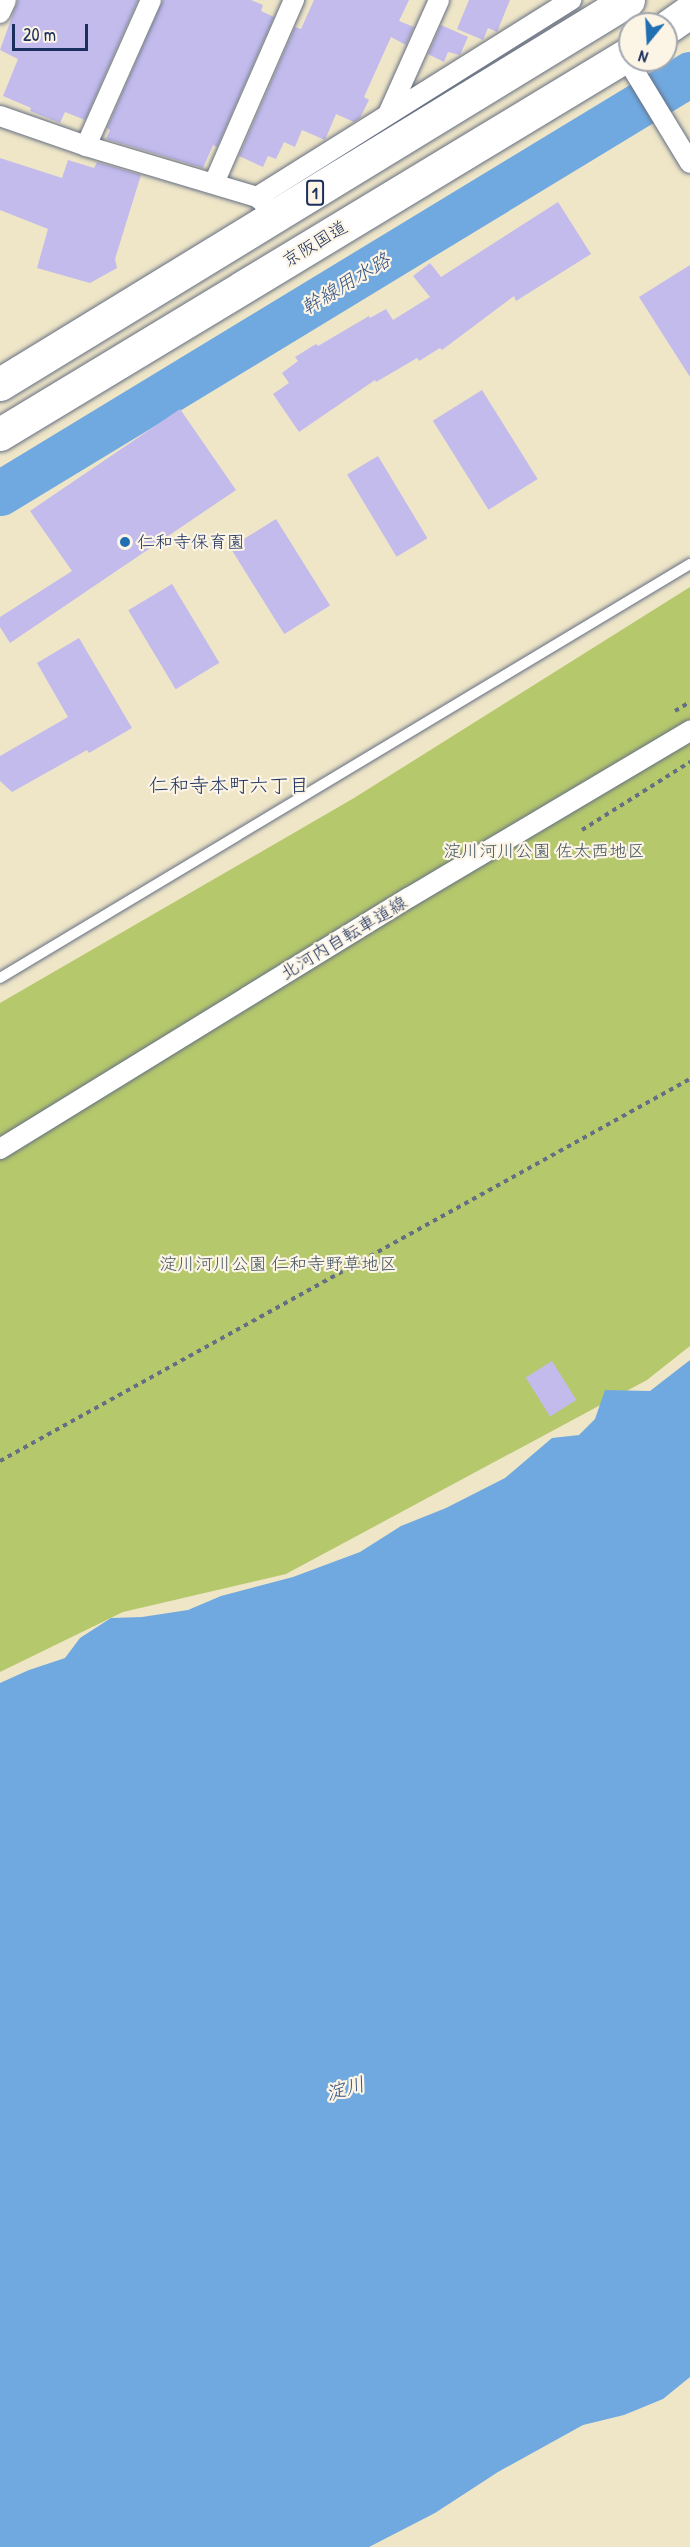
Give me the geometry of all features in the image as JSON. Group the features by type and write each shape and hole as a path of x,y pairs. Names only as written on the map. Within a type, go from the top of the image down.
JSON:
{"highway":[{"name":"1","path":"0,384 267,206 628,0"},
{"name":"京阪国道","path":"0,434 618,72"}],"street":[{"path":"0,13 6,0"},
{"path":"86,146 151,0"},
{"path":"214,183 294,0"},
{"path":"389,112 440,0"},
{"path":"0,116 86,146 214,183 267,206 389,112 571,0"},
{"path":"636,72 690,163"},
{"name":"北河内自転車道線","path":"0,1149 390,909 690,731"}],"lane":[{"path":"0,978 690,564"}],"path":[{"path":"582,830 690,762"},
{"path":"0,1461 690,1079"}],"green space":[{"name":"淀川河川公園 仁和寺野草地区","path":"690,587 690,1346 647,1380 286,1574 123,1612 0,1672 0,1003 354,798"}],"water":[{"name":"淀川","path":"690,1360 690,2377 663,2399 624,2415 583,2425 498,2472 435,2513 369,2547 0,2547 0,1683 65,1658 80,1638 111,1618 142,1617 188,1610 221,1596 293,1577 360,1552 401,1526 446,1508 505,1478 552,1438 579,1435 595,1419 605,1390 650,1391"}],"building":[{"path":"18,0 138,0 85,120 65,112 60,123 30,111 31,108 3,96 18,59 0,50"},
{"path":"163,0 251,0 263,5 261,11 274,17 217,147 213,145 203,168 106,139 110,130 107,128"},
{"path":"314,0 409,0 399,21 414,27 406,45 391,37 364,97 369,100 360,118 354,122 336,114 325,140 302,130 295,147 284,142 276,159 268,156 263,167 239,156 295,27 301,29"},
{"path":"469,0 510,0 497,32 488,28 483,40 457,29"},
{"path":"441,25 468,37 460,55 448,52 444,62 428,54"},
{"path":"0,158 62,178 68,160 94,168 97,162 141,175 115,259 117,268 90,283 37,268 48,229 0,210"},
{"path":"558,202 591,254 516,301 514,296 442,350 440,348 419,361 417,358 376,382 375,380 299,432 273,394 289,383 282,373 298,361 295,357 386,309 393,320 430,297 413,276 430,263 441,277"},
{"path":"690,265 690,377 639,297"},
{"path":"482,390 538,479 488,510 433,421"},
{"path":"180,409 236,490 10,643 0,627 0,617 72,571 30,511"},
{"path":"378,456 427,538 397,557 347,475"},
{"path":"276,519 330,606 284,634 230,548"},
{"path":"172,584 219,663 176,689 128,610"},
{"path":"79,638 132,728 89,753 87,750 12,792 0,781 0,756 68,717 37,663"},
{"path":"552,1361 576,1400 550,1416 526,1377"}],"waterway":[{"name":"幹線用水路","path":"0,493 690,74"}],"place":[{"name":"仁和寺保育園","path":"125,542"}],"district":[{"name":"仁和寺本町六丁目","path":"229,784"}],"park label":[{"name":"淀川河川公園 佐太西地区","path":"544,851"}]}
